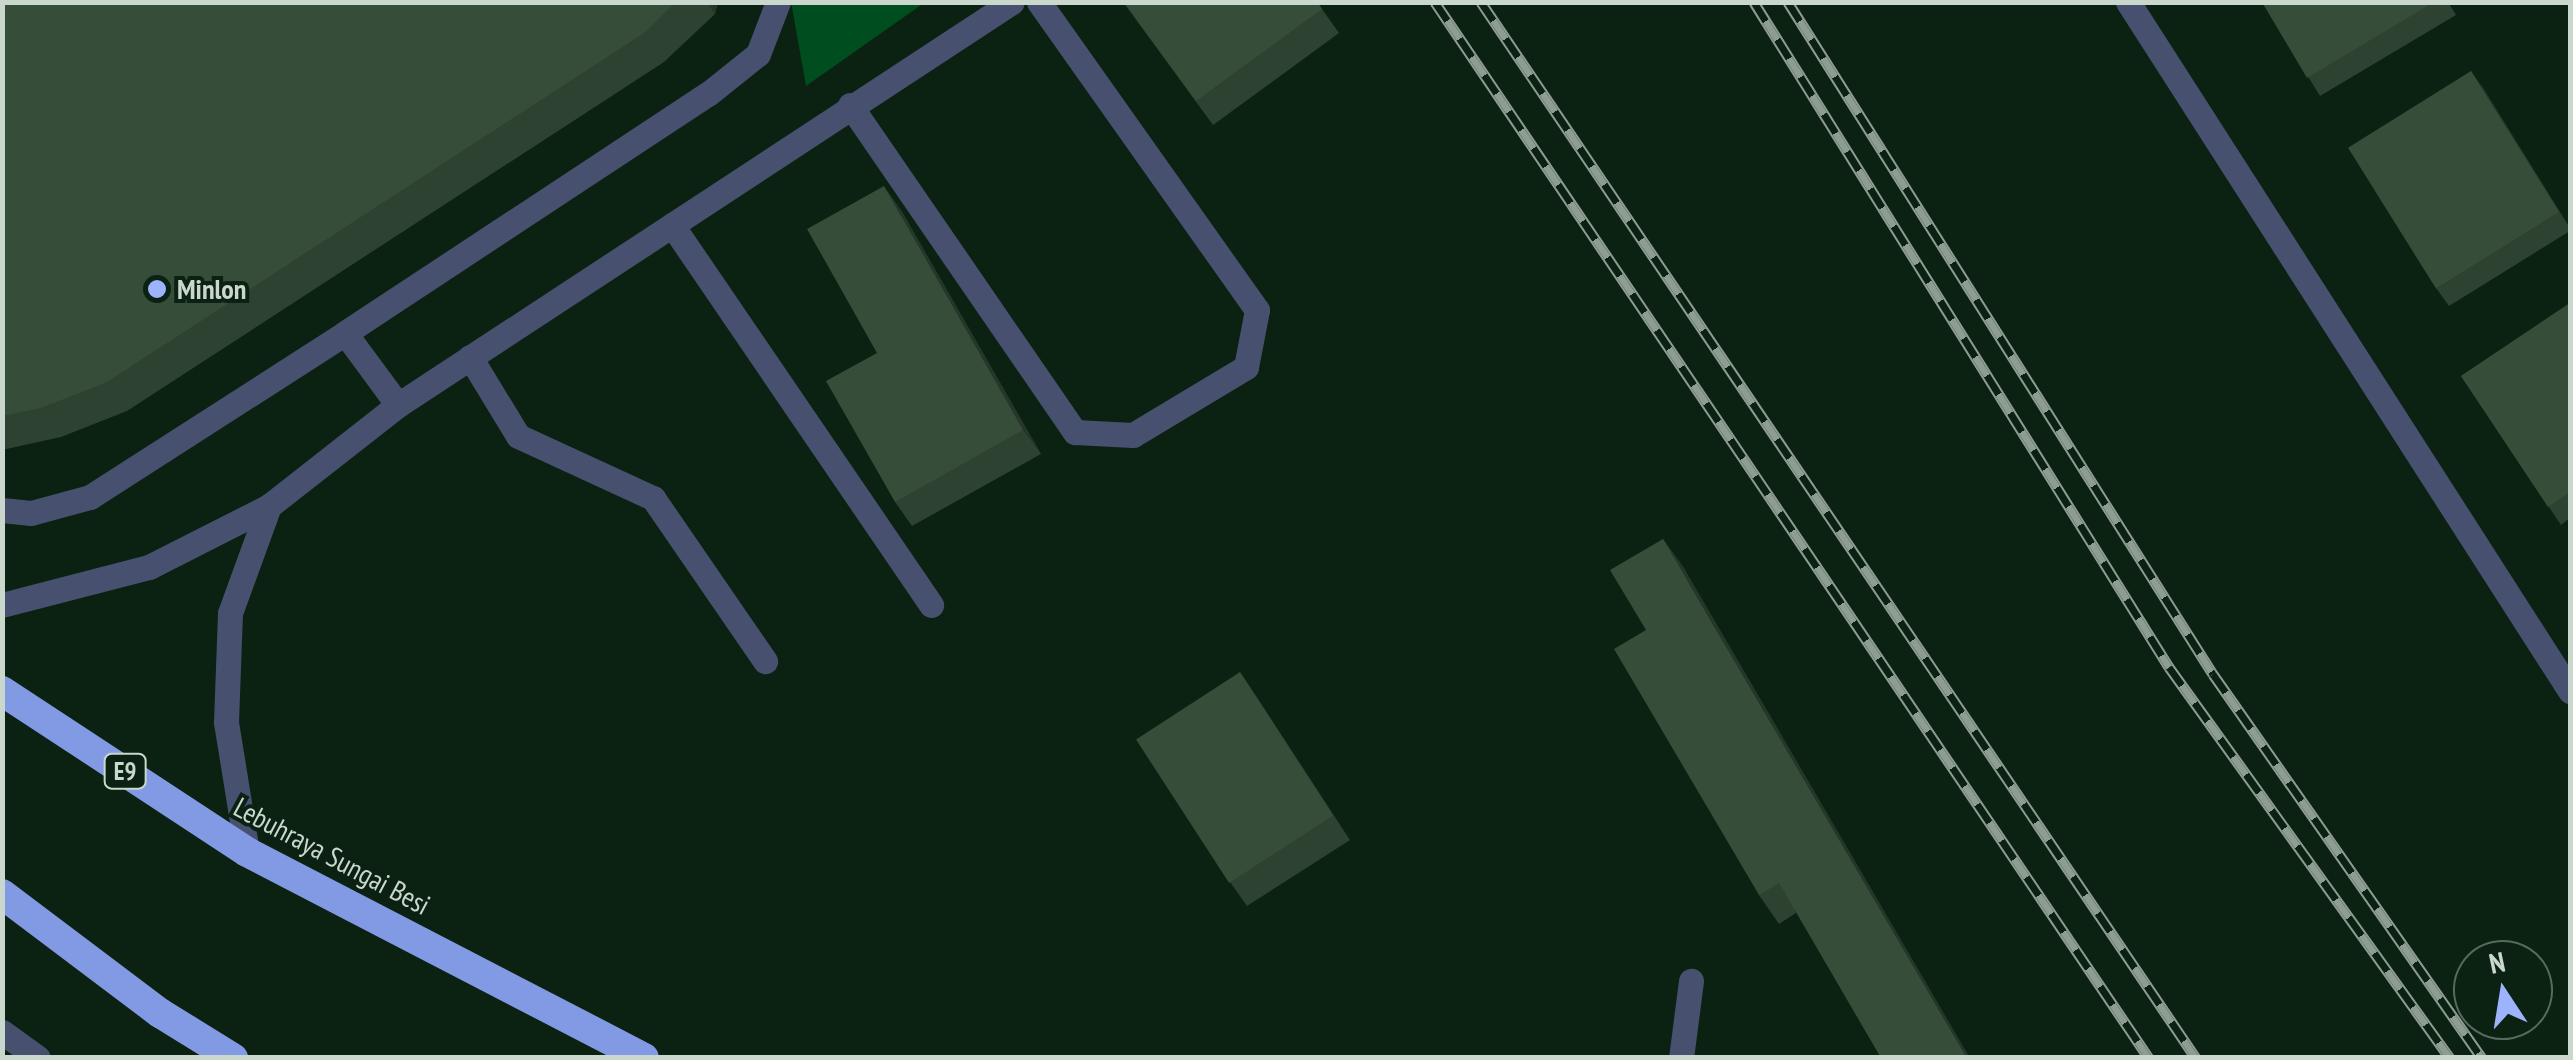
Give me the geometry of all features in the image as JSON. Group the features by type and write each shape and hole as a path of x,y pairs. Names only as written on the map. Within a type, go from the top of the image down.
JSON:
{"highway":[{"name":"Lebuhraya Sungai Besi","path":"2,691 248,852 644,1058"},
{"path":"2,894 160,1012 233,1058"}],"street":[{"path":"2,510 32,513 90,496 345,333 708,94 758,54 778,2"},
{"path":"2,605 149,567 269,506 398,405 1012,2"},
{"path":"850,105 1075,432 1133,434 1246,367 1257,310 1039,2"},
{"path":"2128,2 2570,691"},
{"path":"672,225 931,605"},
{"path":"345,333 398,405"},
{"path":"470,357 518,436 653,498 765,661"},
{"path":"248,852 226,722 230,613 269,506"},
{"path":"1681,1058 1691,981"},
{"path":"2,1032 38,1058"}],"green space":[{"path":"791,2 923,2 924,3 806,86"}],"building":[{"name":"Minlon","path":"2,2 676,2 644,33 107,382 41,408 2,416"},
{"path":"1124,2 1317,2 1322,9 1196,101"},
{"path":"2262,2 2434,2 2307,78"},
{"path":"2471,71 2559,212 2436,289 2348,148"},
{"path":"884,186 1023,430 895,502 826,381 877,353 807,229"},
{"path":"2570,303 2570,492 2548,507 2461,376"},
{"path":"1663,539 1967,1058 1881,1058 1779,883 1759,895 1614,649 1646,630 1610,570"},
{"path":"1240,672 1333,815 1229,883 1136,740"}],"railway":[{"path":"1435,2 2149,1058"},
{"path":"1481,2 2196,1058"},
{"path":"1754,2 2169,667 2450,1058"},
{"path":"1788,2 2213,674 2482,1058"}],"place":[{"name":"Minlon","path":"157,289"}]}
